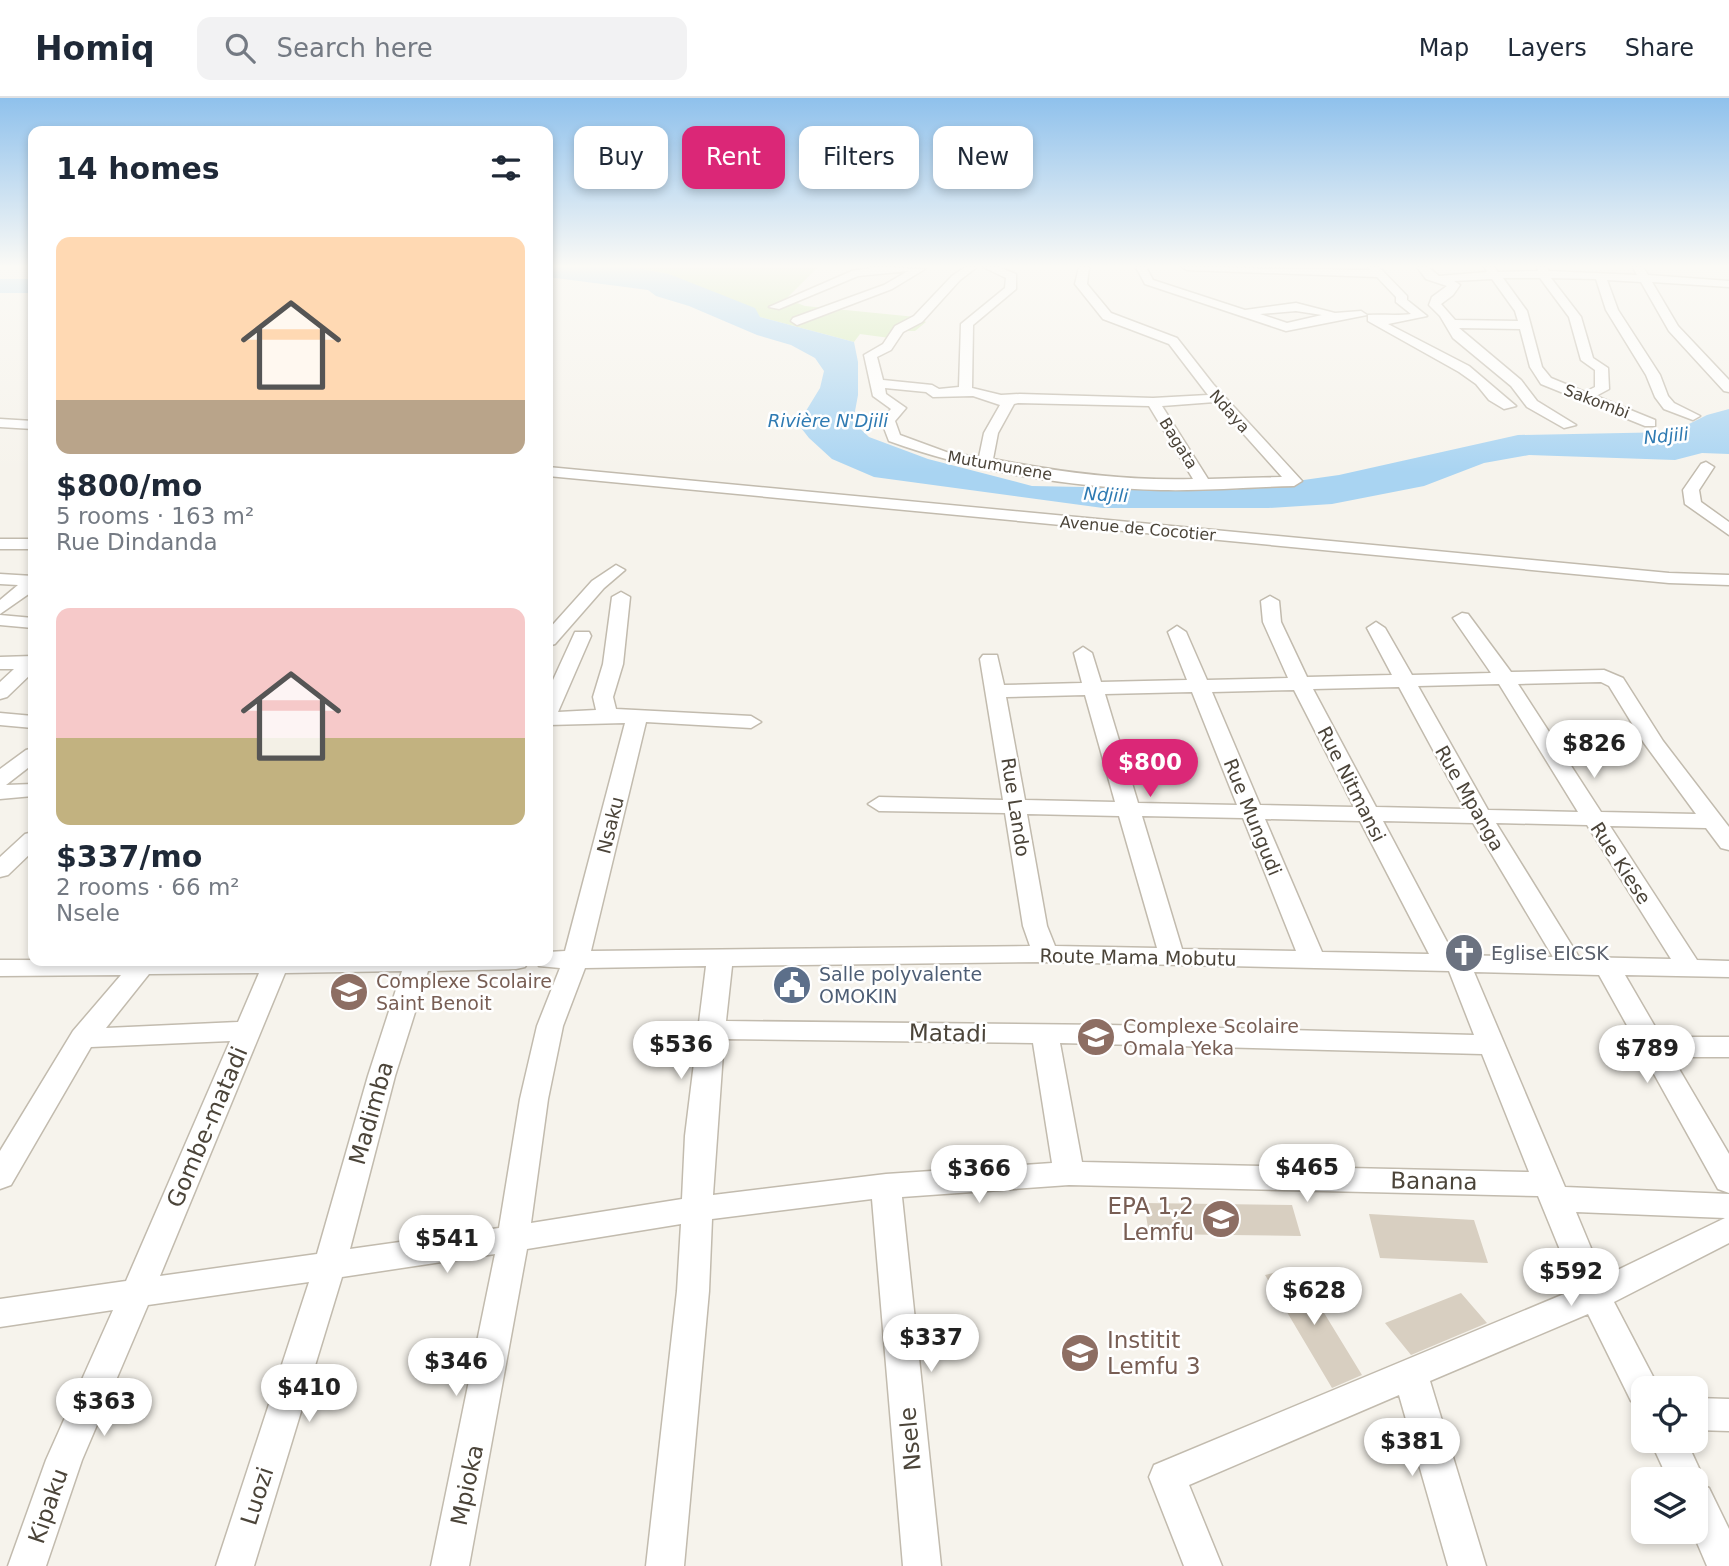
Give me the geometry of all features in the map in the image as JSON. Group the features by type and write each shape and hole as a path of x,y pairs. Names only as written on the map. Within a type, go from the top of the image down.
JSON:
{"street":[{"path":"870,355 887,347 895,336"},
{"path":"965,336 968,378 965,390"},
{"name":"Ndaya","path":"1158,336 1173,341 1218,398 1294,481"},
{"path":"1400,336 1473,375 1493,397 1509,406"},
{"path":"1458,336 1516,383 1532,404 1569,425"},
{"name":"Sakombi","path":"1528,336 1536,367 1546,381 1650,423"},
{"path":"1582,336 1587,360 1601,368 1602,389 1584,397"},
{"path":"1628,336 1669,406 1693,416"},
{"path":"1680,336 1729,388"},
{"name":"Mutumunene","path":"870,355 880,396 900,408 888,420 894,438 946,457 985,461 1046,474 1204,485 1294,481"},
{"path":"877,383 932,389 933,393 965,390 988,394 1007,404 991,433 985,461"},
{"path":"996,399 1153,402 1218,398"},
{"name":"Bagata","path":"1153,402 1204,485"},
{"path":"0,423 28,425"},
{"path":"1706,467 1691,490 1693,505 1729,530"},
{"name":"Avenue de Cocotier","path":"553,471 679,482 905,508 1669,578 1729,580"},
{"path":"0,544 28,544"},
{"path":"553,635 586,601 595,585 616,570"},
{"path":"0,579 28,582"},
{"path":"0,609 28,586"},
{"path":"618,716 603,697 613,664 621,597"},
{"name":"Rue Nitmansi","path":"1270,601 1272,622 1367,814 1452,963"},
{"name":"Rue Kiese","path":"1462,618 1504,677 1689,968"},
{"path":"0,620 28,623"},
{"name":"Rue Mpanga","path":"1376,628 1480,816 1571,965"},
{"name":"Rue Mungudi","path":"1177,632 1313,961"},
{"path":"553,702 582,636"},
{"path":"1083,653 1172,958"},
{"name":"Rue Lando","path":"990,659 1035,926 1045,954"},
{"path":"0,663 28,664"},
{"path":"0,694 28,668"},
{"path":"997,691 1604,676 1616,682 1654,743 1729,843"},
{"path":"553,719 618,716 751,722"},
{"name":"Nsaku","path":"562,959 630,748 636,721 618,716"},
{"path":"0,719 28,722"},
{"path":"0,780 28,758"},
{"path":"0,792 28,790"},
{"path":"879,804 1712,821"},
{"path":"0,870 28,844"},
{"name":"Route Mama Mobutu","path":"562,959 1045,954 1729,969"},
{"path":"665,1566 693,1291 700,1136 720,957"},
{"path":"512,1239 534,1099 562,959"},
{"path":"1452,963 1491,1045 1595,1296 1636,1376"},
{"path":"1606,965 1729,1181"},
{"path":"0,1177 83,1038 142,966"},
{"name":"Gombe-matadi","path":"136,1292 275,966"},
{"name":"Madimba","path":"330,1266 401,1007 402,966"},
{"name":"Matadi","path":"711,1030 1045,1034"},
{"path":"83,1038 248,1031"},
{"path":"0,1313 512,1239 697,1209 886,1186 1069,1173 1045,1034 1491,1045"},
{"path":"1654,1046 1729,1047"},
{"name":"Banana","path":"1069,1173 1551,1192"},
{"name":"Nsele","path":"886,1186 922,1566"},
{"path":"1551,1192 1729,1206"},
{"path":"1203,1566 1167,1477 1595,1296 1729,1229"},
{"name":"Mpioka","path":"450,1566 502,1309 512,1239"},
{"name":"Luozi","path":"235,1566 330,1266"},
{"name":"Kipaku","path":"27,1566 64,1460 136,1292"},
{"path":"1411,1375 1467,1566"},
{"path":"1708,1415 1729,1415"},
{"path":"1708,1526 1727,1566"}],"green space":[{"path":"830,336 859,336 854,342"},
{"path":"871,336 901,336 897,339"}],"water":[{"name":"Rivière N'Djili","path":"759,336 830,336 854,342 858,362 858,395 853,422 869,437 928,459 1032,486 1232,490 1339,475 1518,435 1673,432 1707,415 1729,409 1729,454 1702,453 1675,460 1529,455 1484,463 1424,486 1332,504 1268,508 1103,508 874,477 832,459 798,424 820,388 824,371 815,358 791,345"}],"building":[{"name":"Complexe Scolaire Saint Benoit","path":"360,980 354,1003 338,1004 344,981"},
{"name":"EPA 1,2 Lemfu","path":"1144,1203 1292,1205 1301,1236 1149,1234"},
{"path":"1369,1214 1474,1220 1488,1263 1380,1258"},
{"path":"1296,1267 1362,1375 1332,1388 1265,1275"},
{"path":"1461,1293 1487,1323 1411,1355 1385,1323"}],"place":[{"name":"Eglise EICSK","path":"1464,953"},
{"name":"Salle polyvalente OMOKIN","path":"792,985"},
{"name":"Complexe Scolaire Saint Benoit","path":"349,992"},
{"name":"Complexe Scolaire Omala Yeka","path":"1096,1037"},
{"name":"EPA 1,2 Lemfu","path":"1221,1219"},
{"name":"Institit Lemfu 3","path":"1080,1353"}],"water label":[{"name":"Ndjili","path":"1666,436"},
{"name":"Ndjili","path":"1106,495"}]}
